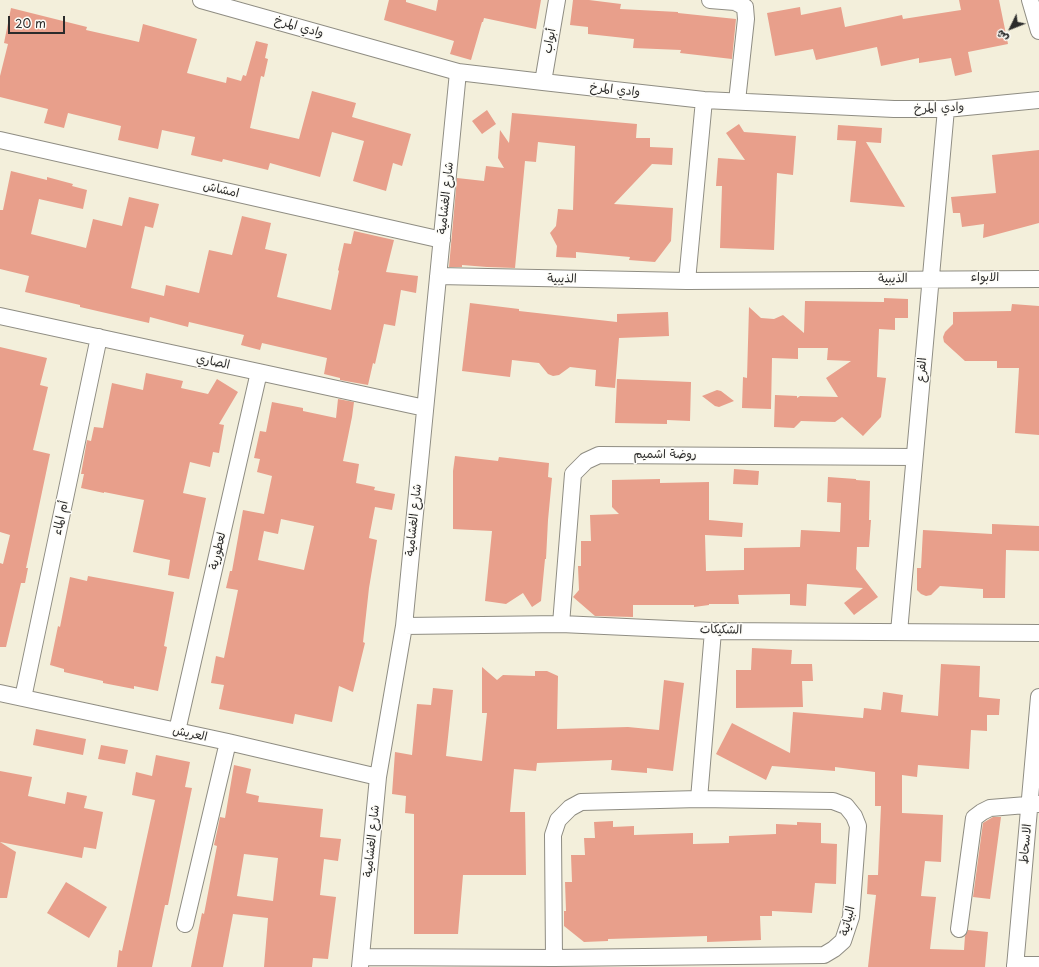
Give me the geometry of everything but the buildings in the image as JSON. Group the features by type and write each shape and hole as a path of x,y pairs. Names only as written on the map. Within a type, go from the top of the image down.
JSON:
{"street":[{"name":"وادي المرخ","path":"202,0 458,72 704,100 894,109 946,109 1039,100"},
{"name":"أبواب","path":"543,82 557,0"},
{"path":"710,0 735,2 745,7 746,19 737,101"},
{"path":"1030,0 1039,31"},
{"name":"شارع الغشامية","path":"360,962 378,777 404,626 458,72"},
{"path":"687,281 704,100"},
{"name":"الفرع","path":"899,632 946,109"},
{"name":"امشاش","path":"0,140 442,240"},
{"name":"الذيبية","path":"438,276 687,281 931,278"},
{"name":"الابواء","path":"931,278 1039,278"},
{"name":"الصاري","path":"0,316 425,408"},
{"name":"أم الماء","path":"23,698 99,337"},
{"name":"لعطورية","path":"177,731 259,372"},
{"name":"روضة اشميم","path":"561,624 573,474 586,461 599,455 914,457"},
{"name":"الشكيكات","path":"404,626 561,624 713,631 1039,633"},
{"path":"699,799 713,631"},
{"name":"العريش","path":"0,693 228,742 378,777"},
{"name":"الاسحاط","path":"1015,966 1034,804 1039,697"},
{"path":"185,924 228,742"},
{"name":"البياتية","path":"360,962 824,955 843,941 851,917 858,826 854,816 846,806 833,801 699,799 581,802 570,808 558,820 553,835 554,958"},
{"path":"959,929 974,818 990,808 1034,804"},
{"path":"1015,966 1039,965"}]}
